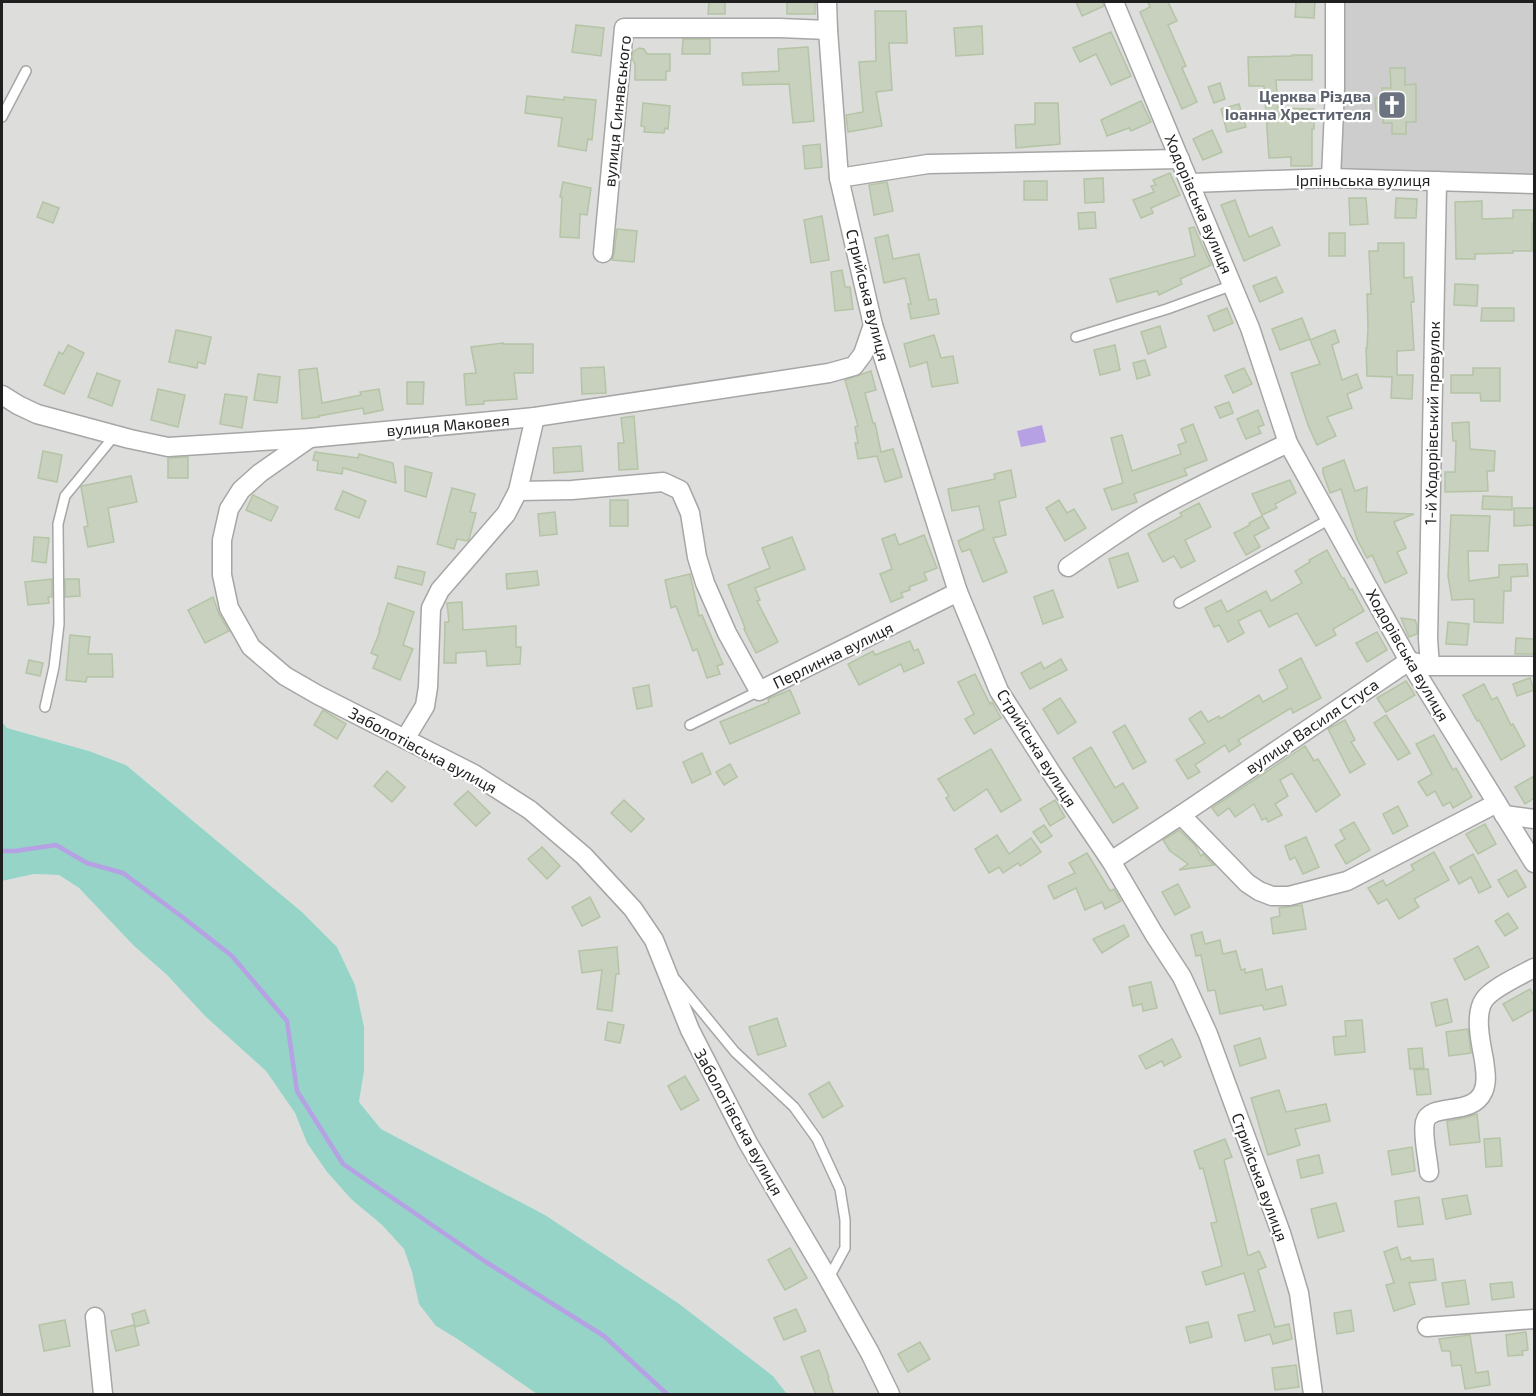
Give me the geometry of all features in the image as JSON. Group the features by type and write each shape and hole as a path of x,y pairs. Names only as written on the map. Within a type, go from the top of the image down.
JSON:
{"street":[{"name":"Стрийська вулиця","path":"827,2 839,178 873,325 958,592 999,691 1111,861 1182,977 1208,1034 1281,1233 1299,1293 1313,1395"},
{"name":"Ходорівська вулиця","path":"1114,2 1250,328 1287,443 1409,660 1534,863"},
{"path":"1331,178 1335,88 1335,2"},
{"name":"вулиця Синявського","path":"603,253 624,28 828,30"},
{"path":"839,178 928,164 1180,159"},
{"name":"Ірпіньська вулиця","path":"1191,183 1331,178 1534,184"},
{"name":"1-й Ходорівський провулок","path":"1430,666 1428,639 1437,181"},
{"name":"вулиця Маковея","path":"2,395 37,414 168,447 310,438 535,417 818,375 854,366 863,354 873,325"},
{"path":"405,739 425,706 429,687 431,608 440,590 506,514 518,491 535,417"},
{"name":"Заболотівська вулиця","path":"310,438 247,484 229,509 222,540 222,575 229,608 252,647 285,676 474,774 530,810 584,856 633,909 654,940 690,1030 743,1132 870,1353 890,1395"},
{"path":"1068,567 1146,515 1287,443"},
{"name":"Перлинна вулиця","path":"518,491 572,490 663,482 680,490 690,513 697,557 705,584 727,633 759,691 958,592"},
{"path":"1409,660 1430,666 1534,666"},
{"name":"вулиця Василя Стуса","path":"1111,861 1409,660"},
{"path":"1181,815 1247,883 1272,896 1310,892 1347,881 1500,809 1534,819"},
{"path":"1430,1172 1425,1120 1430,1114 1441,1110 1465,1107 1478,1099 1483,1092 1486,1078 1479,1028 1480,1009 1484,1000 1498,988 1534,968"},
{"path":"95,1317 103,1395"},
{"path":"1426,1327 1534,1318"}],"lane":[{"path":"2,117 26,71"},
{"path":"1076,337 1167,309 1233,285"},
{"path":"45,706 54,667 59,624 58,524 65,496 115,435"},
{"path":"1179,603 1330,519"},
{"path":"690,725 759,691"},
{"path":"665,967 735,1052 794,1107 817,1139 840,1189 845,1220 845,1248 831,1272 825,1273"}],"shaded area":[{"path":"2,2 1337,2 1534,182 1534,1394 787,1394 773,1376 678,1303 545,1215 381,1129 359,1102 364,1071 355,985 337,947 302,912 126,765 89,751 7,728 2,722"},
{"path":"1337,2 1534,2 1534,182 1336,178"},
{"path":"1042,425 1046,442 1021,447 1017,431"},
{"path":"2,722 7,728 89,751 126,765 302,912 337,947 355,985 364,1027 364,1071 359,1102 381,1129 545,1215 678,1303 773,1376 787,1394 537,1394 436,1326 419,1304 404,1249 382,1225 351,1199 327,1172 307,1143 295,1113 266,1071 205,1016 79,888 59,875 34,874 2,881"},
{"path":"34,874 59,875 79,888 205,1016 266,1071 295,1113 307,1143 327,1172 351,1199 382,1225 404,1249 436,1326 537,1394 2,1394 2,881"}],"building":[{"path":"709,2 725,2 725,14 708,14"},
{"path":"787,2 815,2 815,14 787,14"},
{"path":"1076,2 1103,2 1104,6 1082,16"},
{"path":"1148,2 1168,2 1177,21 1168,25 1186,66 1182,68 1197,102 1182,109 1140,12 1150,7"},
{"path":"1296,2 1315,2 1314,18 1295,17"},
{"path":"875,11 906,11 907,43 889,43 892,90 876,92 882,126 848,132 846,115 863,112 859,62 876,61"},
{"path":"576,25 604,28 601,56 572,52"},
{"path":"982,26 983,54 956,56 954,28"},
{"path":"1111,32 1131,76 1111,85 1096,54 1080,62 1073,48"},
{"path":"683,39 710,39 710,54 682,54"},
{"path":"808,47 814,121 793,123 789,84 743,85 742,73 779,71 778,49"},
{"path":"639,48 644,49 647,54 670,54 670,71 666,71 666,80 635,80 635,64 632,58 633,52"},
{"path":"1312,55 1312,80 1276,80 1278,108 1314,109 1312,166 1291,166 1291,157 1269,158 1264,86 1249,86 1248,57"},
{"name":"Церква Різдва Іоанна Хрестителя","path":"1390,68 1405,68 1405,85 1416,84 1416,122 1406,122 1406,134 1392,134 1392,123 1383,123 1383,111 1376,111 1375,98 1382,98 1382,88 1391,88"},
{"path":"1220,83 1225,99 1214,103 1208,87"},
{"path":"527,96 564,100 564,97 596,100 592,140 588,139 586,151 558,146 562,118 525,113"},
{"path":"1141,101 1151,122 1131,131 1129,128 1107,136 1101,120"},
{"path":"643,103 670,106 668,129 665,128 664,133 644,132 645,127 641,126"},
{"path":"1035,103 1058,103 1060,144 1016,148 1015,125 1035,124"},
{"path":"1239,104 1246,127 1227,132 1221,109"},
{"path":"1212,130 1222,152 1203,160 1193,139"},
{"path":"820,144 822,167 805,169 803,146"},
{"path":"1170,173 1180,195 1151,208 1153,213 1141,218 1133,200 1154,192 1151,186 1156,185 1153,180"},
{"path":"1103,178 1104,202 1085,203 1084,179"},
{"path":"1024,181 1047,181 1047,200 1024,200"},
{"path":"563,182 591,188 587,215 580,214 579,238 560,237 562,197 560,197"},
{"path":"887,182 893,211 874,215 869,185"},
{"path":"1349,198 1366,198 1368,224 1350,225"},
{"path":"1396,198 1417,199 1416,218 1395,218"},
{"path":"1235,200 1249,237 1272,227 1280,245 1244,261 1221,205"},
{"path":"1482,201 1482,219 1513,218 1513,210 1534,210 1532,251 1475,254 1475,259 1456,259 1455,202"},
{"path":"43,202 59,208 53,223 37,217"},
{"path":"1095,212 1096,228 1079,229 1078,213"},
{"path":"822,216 829,260 811,263 804,220"},
{"path":"1194,227 1211,265 1180,279 1182,284 1159,295 1157,291 1117,302 1110,279 1195,256 1189,228"},
{"path":"617,229 637,231 634,262 612,260"},
{"path":"1329,233 1345,233 1345,256 1329,256"},
{"path":"888,235 893,259 919,254 929,300 936,299 939,314 911,319 908,304 911,304 905,278 884,283 875,238"},
{"path":"1378,243 1404,243 1404,278 1412,277 1414,350 1397,351 1397,375 1413,375 1412,399 1391,398 1392,377 1367,376 1367,294 1371,294 1369,251 1378,251"},
{"path":"842,270 845,287 850,287 853,309 835,311 831,272"},
{"path":"1276,277 1283,292 1260,302 1253,286"},
{"path":"1455,284 1478,285 1477,306 1454,305"},
{"path":"1227,308 1233,323 1214,331 1208,316"},
{"path":"1482,308 1514,308 1514,321 1481,321"},
{"path":"1302,318 1310,339 1280,350 1272,329"},
{"path":"1160,326 1166,347 1148,354 1141,332"},
{"path":"176,330 211,337 205,364 198,362 197,368 169,362"},
{"path":"1335,330 1339,342 1332,345 1342,380 1357,374 1362,388 1347,394 1352,408 1327,417 1336,436 1317,445 1291,373 1320,364 1310,340"},
{"path":"934,335 941,358 953,356 958,383 932,387 927,362 910,367 904,344"},
{"path":"503,343 533,344 533,373 514,373 517,399 484,401 484,404 466,405 464,374 476,373 471,347"},
{"path":"68,345 84,353 64,394 44,385 59,352 63,354"},
{"path":"1115,345 1120,370 1100,375 1094,350"},
{"path":"1145,360 1150,375 1137,379 1133,363"},
{"path":"604,367 606,393 582,394 581,368"},
{"path":"317,368 322,403 379,389 383,410 364,414 363,408 302,419 299,370"},
{"path":"1244,368 1252,384 1233,393 1225,376"},
{"path":"1473,368 1500,368 1500,401 1481,401 1480,393 1451,393 1451,375 1473,375"},
{"path":"871,371 876,390 865,393 881,452 893,449 902,477 885,482 877,456 858,459 855,427 858,426 845,380"},
{"path":"97,373 120,381 112,406 88,397"},
{"path":"258,374 280,377 277,403 254,400"},
{"path":"407,382 424,382 423,404 407,404"},
{"path":"158,389 185,395 178,427 151,420"},
{"path":"225,394 247,397 242,428 220,424"},
{"path":"1229,402 1233,413 1220,418 1215,407"},
{"path":"1258,410 1264,425 1258,427 1261,433 1246,439 1237,419"},
{"path":"634,416 638,469 619,470 618,443 624,443 621,418"},
{"path":"1469,422 1470,449 1495,451 1494,471 1487,471 1488,491 1445,492 1445,472 1455,472 1456,441 1453,441 1452,423"},
{"path":"1193,424 1207,460 1184,469 1187,475 1134,494 1137,502 1112,510 1104,489 1123,483 1111,438 1122,435 1132,471 1181,454 1178,445 1186,442 1181,429"},
{"path":"581,446 583,471 554,473 553,448"},
{"path":"43,451 62,455 57,482 38,478"},
{"path":"315,452 358,458 359,454 393,463 396,483 343,468 342,474 317,470 318,461 313,460"},
{"path":"188,457 188,478 168,478 168,458"},
{"path":"1344,460 1355,491 1367,487 1366,512 1414,514 1394,522 1406,548 1397,552 1407,573 1385,583 1372,555 1367,558 1357,539 1341,489 1330,493 1323,473 1323,468"},
{"path":"405,466 432,473 426,497 405,491"},
{"path":"1011,470 1016,497 999,501 1006,535 993,538 1007,572 983,582 970,549 962,552 958,541 984,529 979,506 952,511 948,489 995,479 994,474"},
{"path":"131,476 137,502 108,508 114,542 88,547 84,527 88,526 81,487"},
{"path":"1290,480 1296,493 1275,504 1277,508 1262,515 1252,494"},
{"path":"452,488 475,494 470,512 476,513 469,539 467,541 457,539 454,549 437,544"},
{"path":"343,491 366,501 359,518 335,509"},
{"path":"253,495 278,507 271,521 246,510"},
{"path":"1483,496 1512,497 1512,510 1482,509"},
{"path":"610,500 628,500 628,526 610,526"},
{"path":"1059,500 1067,513 1074,509 1086,528 1065,541 1046,508"},
{"path":"1199,503 1211,527 1185,540 1195,561 1181,568 1174,556 1163,562 1148,534 1182,516 1180,513"},
{"path":"1514,508 1534,508 1534,525 1514,526"},
{"path":"555,512 557,534 540,536 538,514"},
{"path":"1451,515 1490,516 1488,551 1468,551 1469,581 1499,577 1499,565 1527,564 1528,576 1511,577 1511,591 1504,591 1503,623 1474,622 1474,599 1452,600 1448,576"},
{"path":"1262,516 1269,528 1254,536 1260,547 1246,555 1234,533"},
{"path":"895,534 899,545 924,535 937,568 924,573 927,580 909,587 910,590 901,593 903,597 891,602 880,574 892,569 882,539"},
{"path":"34,537 49,538 46,563 32,561"},
{"path":"792,537 805,569 755,588 760,600 757,601 778,642 756,653 744,629 728,585 770,568 762,548"},
{"path":"1327,550 1364,611 1333,629 1336,635 1316,646 1297,613 1269,627 1260,610 1238,621 1244,633 1228,642 1219,625 1214,627 1205,608 1221,600 1227,612 1266,591 1271,601 1302,583 1295,571"},
{"path":"1128,553 1138,581 1118,588 1109,559"},
{"path":"398,566 425,572 422,585 395,578"},
{"path":"537,571 539,585 507,589 506,574"},
{"path":"690,574 699,616 702,615 723,664 717,666 720,674 707,678 697,649 693,651 676,606 671,608 665,580"},
{"path":"52,579 52,597 48,597 49,603 28,605 25,582"},
{"path":"65,579 79,579 80,596 65,597"},
{"path":"1053,590 1063,617 1043,624 1034,597"},
{"path":"213,597 219,614 229,631 205,643 188,610"},
{"path":"462,602 463,630 516,626 516,647 521,647 520,664 487,666 486,651 456,653 456,663 444,663 445,622 449,622 447,603"},
{"path":"388,603 414,612 403,645 413,649 400,680 373,668 378,656 371,653"},
{"path":"1401,618 1415,620 1417,634 1409,637"},
{"path":"1448,622 1469,624 1467,645 1446,644"},
{"path":"1377,632 1387,650 1367,662 1356,643"},
{"path":"70,635 90,637 88,654 112,654 113,677 87,677 86,682 66,680"},
{"path":"1516,638 1534,639 1534,654 1515,654"},
{"path":"910,641 914,651 918,649 924,663 904,672 901,664 859,685 848,664 873,651 875,655"},
{"path":"1301,658 1321,698 1293,713 1291,708 1238,740 1241,744 1229,752 1225,745 1195,765 1200,772 1188,779 1176,760 1205,743 1189,719 1201,711 1208,722 1219,716 1220,719 1259,695 1263,702 1288,688 1279,670"},
{"path":"1061,659 1067,670 1030,689 1021,673 1041,662 1044,669"},
{"path":"29,660 43,663 40,676 26,673"},
{"path":"975,674 990,704 992,702 1001,718 974,734 965,719 974,714 958,682"},
{"path":"1530,678 1534,690 1517,696 1513,684"},
{"path":"1406,681 1415,695 1386,712 1377,698"},
{"path":"1484,684 1492,700 1497,697 1525,746 1501,760 1463,695"},
{"path":"649,685 652,706 637,709 633,688"},
{"path":"790,690 800,713 730,744 720,722 769,702 768,699"},
{"path":"1060,698 1076,722 1058,734 1043,709"},
{"path":"323,710 346,724 337,739 314,725"},
{"path":"1386,715 1410,753 1398,760 1374,723"},
{"path":"1345,720 1355,740 1351,742 1365,764 1350,773 1328,729"},
{"path":"1125,725 1146,762 1133,769 1113,732"},
{"path":"1434,735 1453,770 1456,768 1472,797 1453,808 1450,802 1443,806 1435,791 1427,796 1418,782 1432,774 1416,744"},
{"path":"1305,746 1314,761 1318,759 1340,795 1316,812 1292,773 1280,780 1288,796 1275,804 1282,815 1268,822 1266,818 1262,820 1254,804 1235,817 1229,808 1218,816 1212,808"},
{"path":"1091,747 1115,788 1123,783 1138,808 1113,823 1073,758"},
{"path":"991,749 1021,800 1001,812 987,789 954,811 946,798 949,796 938,779"},
{"path":"702,753 711,774 692,783 683,762"},
{"path":"730,764 737,777 724,785 716,772"},
{"path":"387,771 405,787 392,802 374,786"},
{"path":"1534,776 1534,798 1525,804 1515,787"},
{"path":"468,791 490,813 476,826 454,804"},
{"path":"624,800 644,819 631,832 611,813"},
{"path":"1055,800 1065,817 1050,826 1040,809"},
{"path":"1398,806 1408,826 1393,834 1383,814"},
{"path":"1354,822 1370,850 1346,864 1335,845 1345,839 1340,830"},
{"path":"1485,824 1496,844 1478,854 1466,834"},
{"path":"1044,825 1052,836 1041,843 1033,832"},
{"path":"1179,830 1195,845 1201,856 1203,854 1214,865 1179,870 1188,864 1170,851 1163,840"},
{"path":"997,835 1009,854 1031,838 1041,852 1020,866 1018,863 1003,873 999,867 989,873 975,849"},
{"path":"1306,837 1319,867 1303,874 1295,857 1290,860 1285,846"},
{"path":"542,847 560,866 547,879 528,859"},
{"path":"1434,852 1449,880 1414,899 1419,907 1399,919 1387,899 1378,904 1368,888 1383,880 1386,886 1414,870 1411,865"},
{"path":"1087,853 1110,891 1114,889 1121,901 1105,909 1102,902 1085,910 1076,888 1054,899 1048,886 1075,873 1069,863"},
{"path":"1473,854 1491,887 1479,893 1471,877 1459,884 1450,867"},
{"path":"1516,870 1526,887 1508,897 1498,880"},
{"path":"1178,884 1190,907 1175,915 1162,892"},
{"path":"590,897 600,917 582,926 572,907"},
{"path":"1302,905 1306,929 1273,934 1271,918 1280,916 1279,908"},
{"path":"1508,913 1518,928 1505,936 1495,921"},
{"path":"1124,925 1129,936 1102,953 1093,939"},
{"path":"1202,932 1205,944 1220,940 1223,954 1236,951 1241,970 1245,969 1245,973 1262,969 1266,990 1282,986 1286,1005 1264,1010 1262,1005 1220,1014 1215,990 1208,991 1201,955 1196,956 1191,935"},
{"path":"1478,946 1489,967 1465,980 1454,959"},
{"path":"617,947 619,974 616,974 612,1011 597,1009 602,970 582,973 579,951"},
{"path":"1151,982 1157,1008 1143,1011 1142,1004 1133,1006 1129,987"},
{"path":"1530,989 1534,996 1534,1009 1513,1021 1503,1004"},
{"path":"1447,999 1452,1022 1436,1026 1431,1003"},
{"path":"777,1018 786,1046 758,1055 749,1027"},
{"path":"1362,1020 1365,1052 1335,1055 1333,1037 1346,1036 1345,1021"},
{"path":"608,1022 624,1025 620,1043 605,1040"},
{"path":"1468,1029 1471,1053 1449,1056 1446,1032"},
{"path":"1260,1038 1266,1058 1240,1066 1234,1046"},
{"path":"1172,1039 1181,1057 1164,1066 1162,1061 1146,1069 1139,1056"},
{"path":"1422,1048 1424,1068 1410,1069 1408,1049"},
{"path":"1428,1069 1431,1094 1417,1095 1414,1070"},
{"path":"685,1076 699,1100 681,1110 668,1086"},
{"path":"829,1082 843,1106 823,1118 809,1094"},
{"path":"1279,1090 1286,1112 1326,1104 1330,1121 1295,1129 1300,1145 1268,1155 1251,1098"},
{"path":"1477,1114 1480,1142 1450,1145 1447,1121"},
{"path":"1500,1138 1502,1166 1486,1167 1484,1139"},
{"path":"1225,1139 1232,1157 1224,1160 1248,1256 1259,1251 1266,1267 1258,1270 1275,1327 1289,1324 1292,1339 1273,1344 1270,1334 1245,1341 1238,1315 1255,1311 1244,1273 1206,1285 1202,1272 1222,1266 1211,1223 1217,1222 1203,1168 1200,1169 1194,1151"},
{"path":"1412,1147 1415,1171 1392,1175 1388,1151"},
{"path":"1319,1155 1323,1173 1301,1178 1297,1160"},
{"path":"1467,1195 1471,1214 1446,1219 1442,1199"},
{"path":"1419,1197 1423,1224 1398,1227 1395,1201"},
{"path":"1336,1203 1344,1231 1318,1238 1311,1209"},
{"path":"1397,1247 1401,1260 1410,1257 1411,1261 1433,1259 1436,1280 1409,1283 1415,1304 1394,1311 1386,1285 1394,1283 1384,1252"},
{"path":"790,1248 807,1278 785,1290 768,1260"},
{"path":"1465,1280 1469,1304 1446,1307 1442,1283"},
{"path":"1512,1282 1514,1297 1492,1300 1490,1284"},
{"path":"796,1309 806,1331 784,1340 774,1318"},
{"path":"145,1310 149,1323 135,1327 132,1314"},
{"path":"1351,1310 1354,1331 1337,1334 1334,1313"},
{"path":"65,1320 70,1346 44,1351 39,1325"},
{"path":"1208,1322 1212,1337 1190,1343 1186,1327"},
{"path":"134,1325 139,1345 116,1351 111,1331"},
{"path":"1526,1332 1528,1350 1522,1351 1523,1355 1508,1356 1506,1335"},
{"path":"1470,1335 1476,1373 1488,1371 1490,1385 1465,1389 1461,1365 1452,1366 1450,1351 1442,1351 1439,1339"},
{"path":"920,1342 930,1359 908,1372 898,1354"},
{"path":"819,1350 834,1395 816,1395 801,1357"},
{"path":"1296,1365 1299,1387 1275,1390 1272,1368"}],"waterway":[{"path":"2,851 56,845 87,863 123,873 232,956 287,1021 297,1091 343,1164 486,1262 604,1336 667,1394"}],"place":[{"name":"Церква Різдва Іоанна Хрестителя","path":"1392,105"}]}
